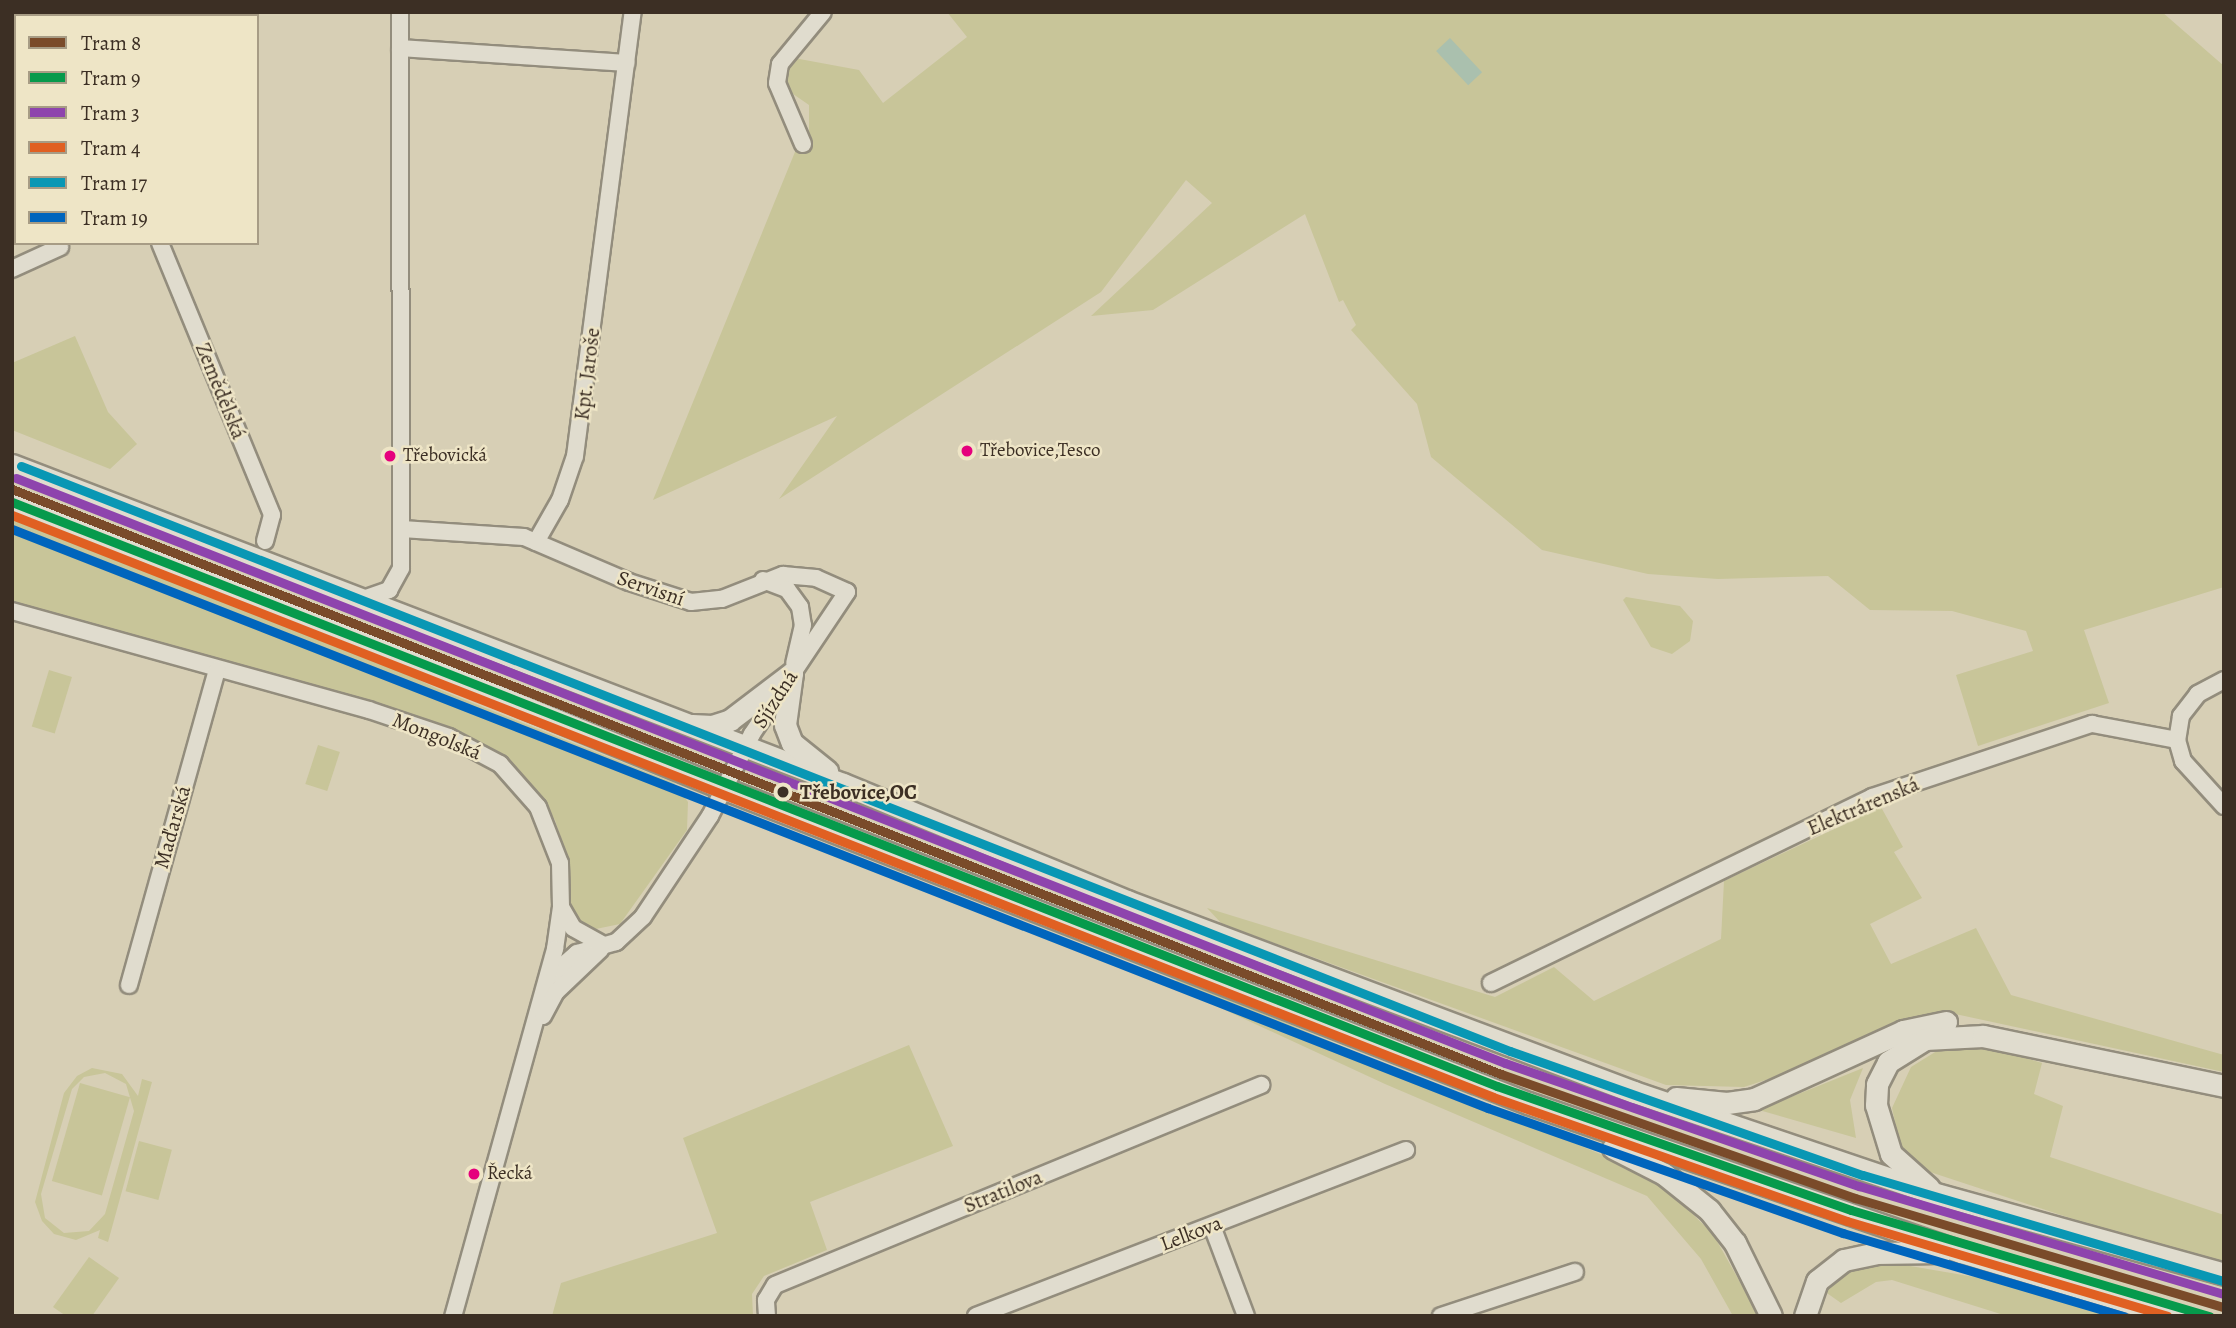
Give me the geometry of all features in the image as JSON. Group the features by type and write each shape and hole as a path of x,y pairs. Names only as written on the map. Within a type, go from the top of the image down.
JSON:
{"main road":[{"path":"12,465 355,599 843,784 1126,901 1634,1092 1936,1194 2224,1274"},
{"path":"12,503 151,554 725,789 1528,1103 1961,1252 2174,1316"},
{"path":"681,724 712,726 730,720 792,673"},
{"path":"792,673 785,725 792,743 843,784"},
{"path":"1634,1092 1706,1102 1749,1100 1903,1031 1942,1023 1997,1026 2076,1053"},
{"path":"1936,1194 1891,1154 1881,1134 1876,1094 1888,1062 1916,1043 1951,1035 1983,1036 2076,1053 2224,1086"},
{"path":"1528,1103 1645,1163 1695,1196 1728,1233 1771,1316"},
{"path":"1805,1316 1817,1281 1844,1260 1888,1252 1961,1252"}],"street":[{"path":"355,599 379,597 395,584 401,568 400,12"},
{"name":"Kpt. Jaroše","path":"536,541 560,500 575,456 633,12"},
{"path":"803,144 777,83 780,64 823,12"},
{"path":"400,48 627,63"},
{"name":"Zemědělská","path":"161,245 272,515 265,541"},
{"path":"12,269 60,247"},
{"path":"402,529 515,536 536,541"},
{"name":"Servisní","path":"536,541 683,600 722,599 763,580 805,576 848,592"},
{"path":"763,580 790,592 802,611 792,673"},
{"name":"Sjízdná","path":"604,946 626,935 643,917 725,789 746,747 792,673 848,592"},
{"name":"Mongolská","path":"12,611 369,710 449,737 492,758 530,796 550,829 559,863 561,907 546,980 453,1316"},
{"name":"Maďarská","path":"129,985 217,669"},
{"path":"2224,680 2198,694 2181,716 2177,740 2183,761 2224,806"},
{"name":"Elektrárenská","path":"1491,983 1872,797 2092,724 2177,740"},
{"path":"561,907 573,928 604,946"},
{"path":"546,980 577,954 604,946"},
{"path":"529,1043 556,992 604,946"},
{"name":"Stratilova","path":"767,1316 766,1300 775,1285 1261,1085"},
{"name":"Lelkova","path":"976,1316 1406,1150"},
{"path":"1212,1226 1246,1316"},
{"path":"1441,1316 1575,1272"}],"shaded area":[{"path":"947,12 2162,12 2224,66 2224,587 2084,630 2109,703 1978,746 1956,675 2033,651 2026,631 1952,611 1870,610 1828,576 1718,579 1648,574 1542,550 1431,457 1417,404 1351,330 1356,325 1343,300 1339,302 1305,214 1153,310 1091,316 1212,203 1186,180 1101,292 779,499 837,416 653,500 797,147 809,140 809,105 783,87 786,67 794,58 859,70 883,103 967,37"},
{"path":"1450,38 1482,72 1468,85 1436,51"},
{"path":"75,336 108,412 137,444 110,469 12,430 12,363"},
{"path":"12,514 337,641 438,689 674,783 688,802 687,830 620,924 591,930 571,912 567,857 555,820 529,781 502,756 464,733 421,718 12,602"},
{"path":"1626,597 1680,606 1693,621 1690,641 1672,654 1651,647 1623,600"},
{"path":"49,670 72,677 55,733 32,726"},
{"path":"318,745 340,752 327,791 305,784"},
{"path":"1881,807 1903,847 1894,852 1922,898 1870,924 1891,964 1976,928 2011,995 2224,1055 2224,1072 1946,1012 1906,1020 1802,1068 1744,1087 1666,1085 1222,924 1207,908 1495,997 1554,967 1594,1001 1721,939 1724,881"},
{"path":"1178,978 1622,1163 1673,1195 1713,1234 1759,1316 1733,1316 1701,1259 1647,1196 1385,1084 1173,986"},
{"path":"1971,1041 2042,1063 2034,1094 2063,1106 2050,1157 2224,1215 2224,1262 2128,1237 1927,1171 1900,1145 1892,1108 1911,1067 1940,1049"},
{"path":"909,1045 953,1146 810,1202 827,1250 764,1276 752,1294 753,1316 552,1316 561,1283 717,1233 683,1138"},
{"path":"92,1068 122,1074 138,1096 142,1079 152,1082 108,1242 98,1238 100,1230 76,1240 54,1234 42,1221 35,1202 64,1093 77,1076","holes":["105,1073 126,1084 134,1111 105,1214 89,1231 64,1233 45,1218 41,1194 72,1089 84,1077"]},
{"path":"1863,1068 1850,1100 1856,1138 1759,1110"},
{"path":"80,1083 130,1097 102,1195 52,1181"},
{"path":"139,1141 172,1150 158,1200 126,1191"},
{"path":"89,1257 119,1278 92,1316 66,1316 53,1307"},
{"path":"1887,1262 1986,1279 2116,1316 2007,1316 1892,1280 1876,1282 1841,1303 1824,1291 1830,1279 1851,1268"}],"tram line":[{"name":"17","path":"21,466 1510,1051 1863,1175 2224,1281"},
{"name":"3","path":"16,478 1505,1063 1859,1186 2224,1294"},
{"name":"8","path":"12,489 1501,1074 1855,1198 2224,1307"},
{"name":"9","path":"12,502 1497,1086 1851,1210 2210,1316"},
{"name":"4","path":"12,515 1493,1097 1847,1221 2167,1316"},
{"name":"19","path":"12,529 1488,1108 1843,1233 2124,1316"}],"place":[{"name":"Třebovice,Tesco","path":"967,451"},
{"name":"Třebovická","path":"390,456"},
{"name":"Třebovice,OC","path":"783,792"},
{"name":"Řecká","path":"474,1174"}]}
